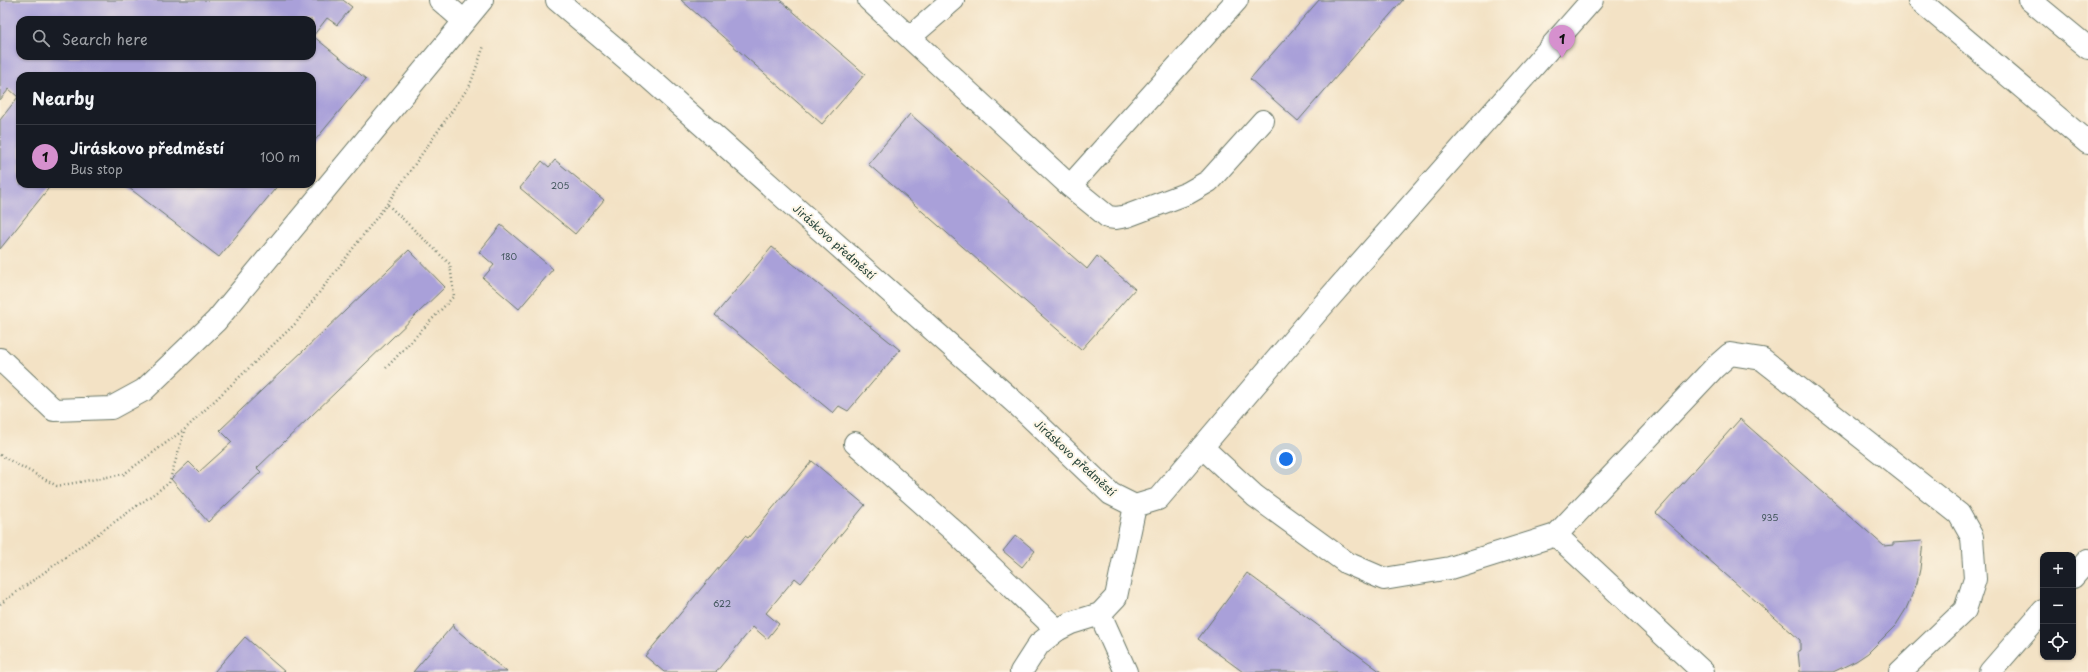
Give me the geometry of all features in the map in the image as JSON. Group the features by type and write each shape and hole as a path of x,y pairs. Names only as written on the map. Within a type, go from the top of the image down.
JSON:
{"street":[{"path":"440,0 464,21"},
{"path":"0,359 54,410 111,408 144,390 216,321 482,0"},
{"name":"Jiráskovo předměstí","path":"558,0 647,76 1016,404 1111,494 1135,506"},
{"path":"869,0 1070,186 1108,217 1116,218 1128,216 1188,193 1209,181 1262,121"},
{"path":"910,38 953,0"},
{"path":"1070,186 1236,0"},
{"path":"1021,672 1039,644 1057,630 1071,623 1100,614 1116,596 1135,506 1158,499 1317,312 1592,0"},
{"path":"1919,0 2088,143"},
{"path":"2030,0 2088,48"},
{"path":"1202,447 1255,496 1347,563 1384,579 1450,568 1556,536 1714,368 1730,354 1762,359 1959,514 1972,537 1974,579 1965,610 1900,672"},
{"path":"855,442 957,534 1057,630"},
{"path":"1556,536 1703,672"},
{"path":"2076,574 2088,560"},
{"path":"1100,614 1126,672"},
{"path":"1990,672 2040,614"}],"path":[{"path":"0,455 57,486 124,474 185,429 296,323 387,204 470,85 485,42"},
{"path":"386,368 454,296 450,264 387,204"},
{"path":"0,604 168,483 185,429"}],"building":[{"path":"0,0 343,0 352,7 337,25 327,18 316,32 316,16 16,16 16,60 316,60 316,38 366,79 316,139 316,72 16,72 16,95 9,89 0,100"},
{"path":"681,0 780,0 865,74 822,124"},
{"path":"1319,0 1403,0 1298,121 1250,79"},
{"path":"16,100 16,188 49,188 0,249 0,120"},
{"path":"910,114 1087,269 1097,256 1135,289 1081,350 868,164"},
{"path":"555,160 604,200 575,234 520,188 542,161 549,167"},
{"path":"129,188 276,188 219,257"},
{"path":"501,225 553,269 519,309 483,278 494,265 479,252"},
{"path":"772,247 900,350 848,411 839,406 833,413 715,315"},
{"path":"409,250 445,287 257,468 261,472 208,522 171,479 189,462 199,472 232,442 220,430"},
{"path":"1740,419 1884,546 1893,545 1893,543 1923,541 1917,583 1906,609 1896,625 1868,653 1856,661 1833,672 1800,672 1798,651 1800,650 1800,640 1656,513"},
{"path":"812,461 865,505 801,583 795,578 766,613 779,624 767,639 753,627 716,672 664,672 645,656 745,536 748,538"},
{"path":"1016,535 1035,551 1022,567 1003,551"},
{"path":"1247,573 1381,672 1243,672 1198,639"},
{"path":"454,624 453,627 507,672 413,672"},
{"path":"245,637 285,672 214,672"}],"place":[{"name":"Jiráskovo předměstí","path":"1562,58"}]}
